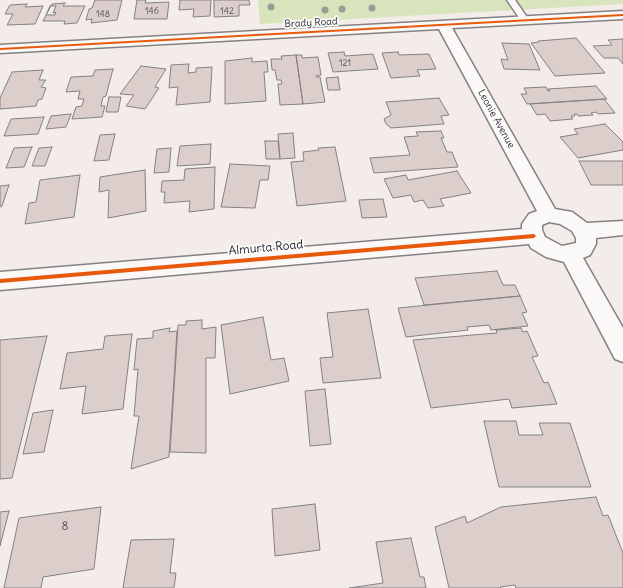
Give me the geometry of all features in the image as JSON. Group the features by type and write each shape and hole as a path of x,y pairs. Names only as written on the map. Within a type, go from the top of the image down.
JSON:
{"street":[{"name":"Brady Road","path":"0,49 623,14"},
{"name":"Leonie Avenue","path":"443,24 549,215"},
{"path":"549,215 565,217 579,226 584,231 586,238 586,244 583,249 570,254 553,251 538,242 534,236 532,224 536,219 549,215"},
{"path":"584,231 623,228"},
{"name":"Almurta Road","path":"0,281 534,236"},
{"path":"570,254 623,351"}],"lane":[{"path":"511,0 525,20"}],"green space":[{"path":"258,0 623,0 623,4 260,24"}],"building":[{"path":"95,0 122,0 117,20 91,23 92,19 86,20 89,9 92,8"},
{"path":"137,0 146,0 145,3 169,2 167,19 134,19"},
{"path":"180,0 211,0 210,16 193,17 194,9 179,10"},
{"path":"214,0 249,0 250,5 239,5 239,16 214,17"},
{"path":"65,3 63,6 85,6 77,23 64,24 65,21 43,21 52,4"},
{"path":"27,4 25,7 43,6 35,24 7,25 13,14 5,14 10,5"},
{"path":"50,6 56,6 53,13 56,12 55,15 46,15"},
{"path":"576,38 605,73 555,76 531,43 539,42 538,41"},
{"path":"623,39 623,64 618,58 604,58 593,46 612,45 608,40"},
{"path":"502,43 529,44 540,70 504,69 501,59 508,60"},
{"path":"344,52 345,56 373,54 378,69 333,72 328,53"},
{"path":"398,52 399,55 429,54 436,69 417,70 420,76 391,78 382,53"},
{"path":"296,55 303,104 280,105 278,84 282,84 281,80 277,80 275,70 272,70 271,59 282,59 281,56"},
{"path":"296,55 302,55 302,58 318,57 321,75 316,77 320,77 325,102 303,104"},
{"path":"252,58 252,62 267,61 268,72 264,72 266,101 225,104 225,61"},
{"path":"189,64 188,73 196,72 196,68 212,67 210,102 176,105 178,87 169,88 171,65"},
{"path":"141,66 166,69 155,87 159,88 145,109 126,106 134,95 120,94"},
{"path":"113,69 106,96 103,97 101,106 105,106 102,117 72,119 76,107 82,106 84,99 78,99 80,91 66,92 71,77 93,76 95,70"},
{"path":"43,70 39,80 46,80 41,87 46,88 42,99 38,100 36,106 0,109 0,98 12,72"},
{"path":"338,77 340,90 328,90 326,78"},
{"path":"596,86 607,99 527,104 521,94 527,94 524,88 546,87 548,91 550,91 548,89"},
{"path":"109,97 121,97 118,112 106,112"},
{"path":"439,98 449,115 441,116 444,124 391,128 386,124 384,119 391,115 386,102"},
{"path":"604,99 615,113 598,114 596,112 591,113 593,115 578,116 577,114 574,114 575,116 571,116 573,119 550,121 545,114 537,115 530,104"},
{"path":"71,114 66,127 46,129 51,116"},
{"path":"44,117 38,134 4,136 11,119"},
{"path":"605,124 623,142 623,150 578,158 560,137 578,134 574,129"},
{"path":"441,131 444,138 441,138 447,152 452,152 458,167 374,173 370,158 410,155 404,137 418,136 416,132"},
{"path":"293,133 295,158 280,159 278,134"},
{"path":"115,134 109,160 94,161 100,135"},
{"path":"265,141 278,141 280,159 266,159"},
{"path":"211,144 210,164 177,166 180,146"},
{"path":"32,147 24,167 6,168 14,148"},
{"path":"52,147 45,166 32,166 39,148"},
{"path":"335,147 346,201 297,206 291,162 304,161 303,152 319,150 318,148"},
{"path":"171,148 169,172 154,173 157,149"},
{"path":"579,161 623,161 623,185 591,185"},
{"path":"230,164 270,166 268,180 260,180 255,208 221,207"},
{"path":"215,167 214,209 189,212 190,201 164,203 165,192 161,192 162,181 184,180 185,169"},
{"path":"145,170 146,211 108,218 109,190 99,192 100,177"},
{"path":"457,171 471,193 440,199 444,206 428,208 423,200 414,202 411,195 393,198 384,179 406,175 408,180"},
{"path":"80,175 74,217 25,224 29,203 36,202 40,180"},
{"path":"9,185 2,206 0,207 0,186"},
{"path":"383,199 387,217 362,218 359,200"},
{"path":"497,271 503,285 515,285 520,296 424,305 415,278"},
{"path":"520,296 527,312 522,313 528,326 491,330 489,325 467,327 468,330 406,337 398,308"},
{"path":"368,309 381,378 323,383 320,358 333,357 327,313"},
{"path":"263,317 271,360 284,358 289,381 230,394 221,325"},
{"path":"202,320 202,329 216,327 215,358 206,358 206,453 170,452 178,325 186,325 186,321"},
{"path":"170,328 169,332 177,331 169,457 131,469 139,416 134,416 138,369 134,370 137,339 153,338 153,331"},
{"path":"521,328 523,332 527,331 538,356 532,357 544,383 548,382 557,404 512,408 509,399 431,408 413,340 497,333 496,330"},
{"path":"132,334 123,409 82,414 86,386 60,389 67,353 103,349 105,336"},
{"path":"47,336 12,478 0,479 0,340"},
{"path":"325,389 331,444 310,446 305,391"},
{"path":"53,410 44,452 23,454 33,413"},
{"path":"484,421 516,421 519,435 543,435 539,423 570,423 591,487 499,487"},
{"path":"596,497 603,516 608,515 623,553 623,588 516,588 515,585 500,587 501,588 449,588 435,527 465,516 467,523 501,507"},
{"path":"315,504 320,550 275,556 272,509"},
{"path":"101,507 94,569 43,577 41,588 4,588 19,518"},
{"path":"9,511 0,546 0,512"},
{"path":"411,538 420,577 424,577 426,588 349,588 383,583 376,542"},
{"path":"174,539 170,573 176,573 174,588 123,588 131,540"}],"cycle path":[{"path":"0,49 623,15"},
{"path":"0,281 534,236"}]}
